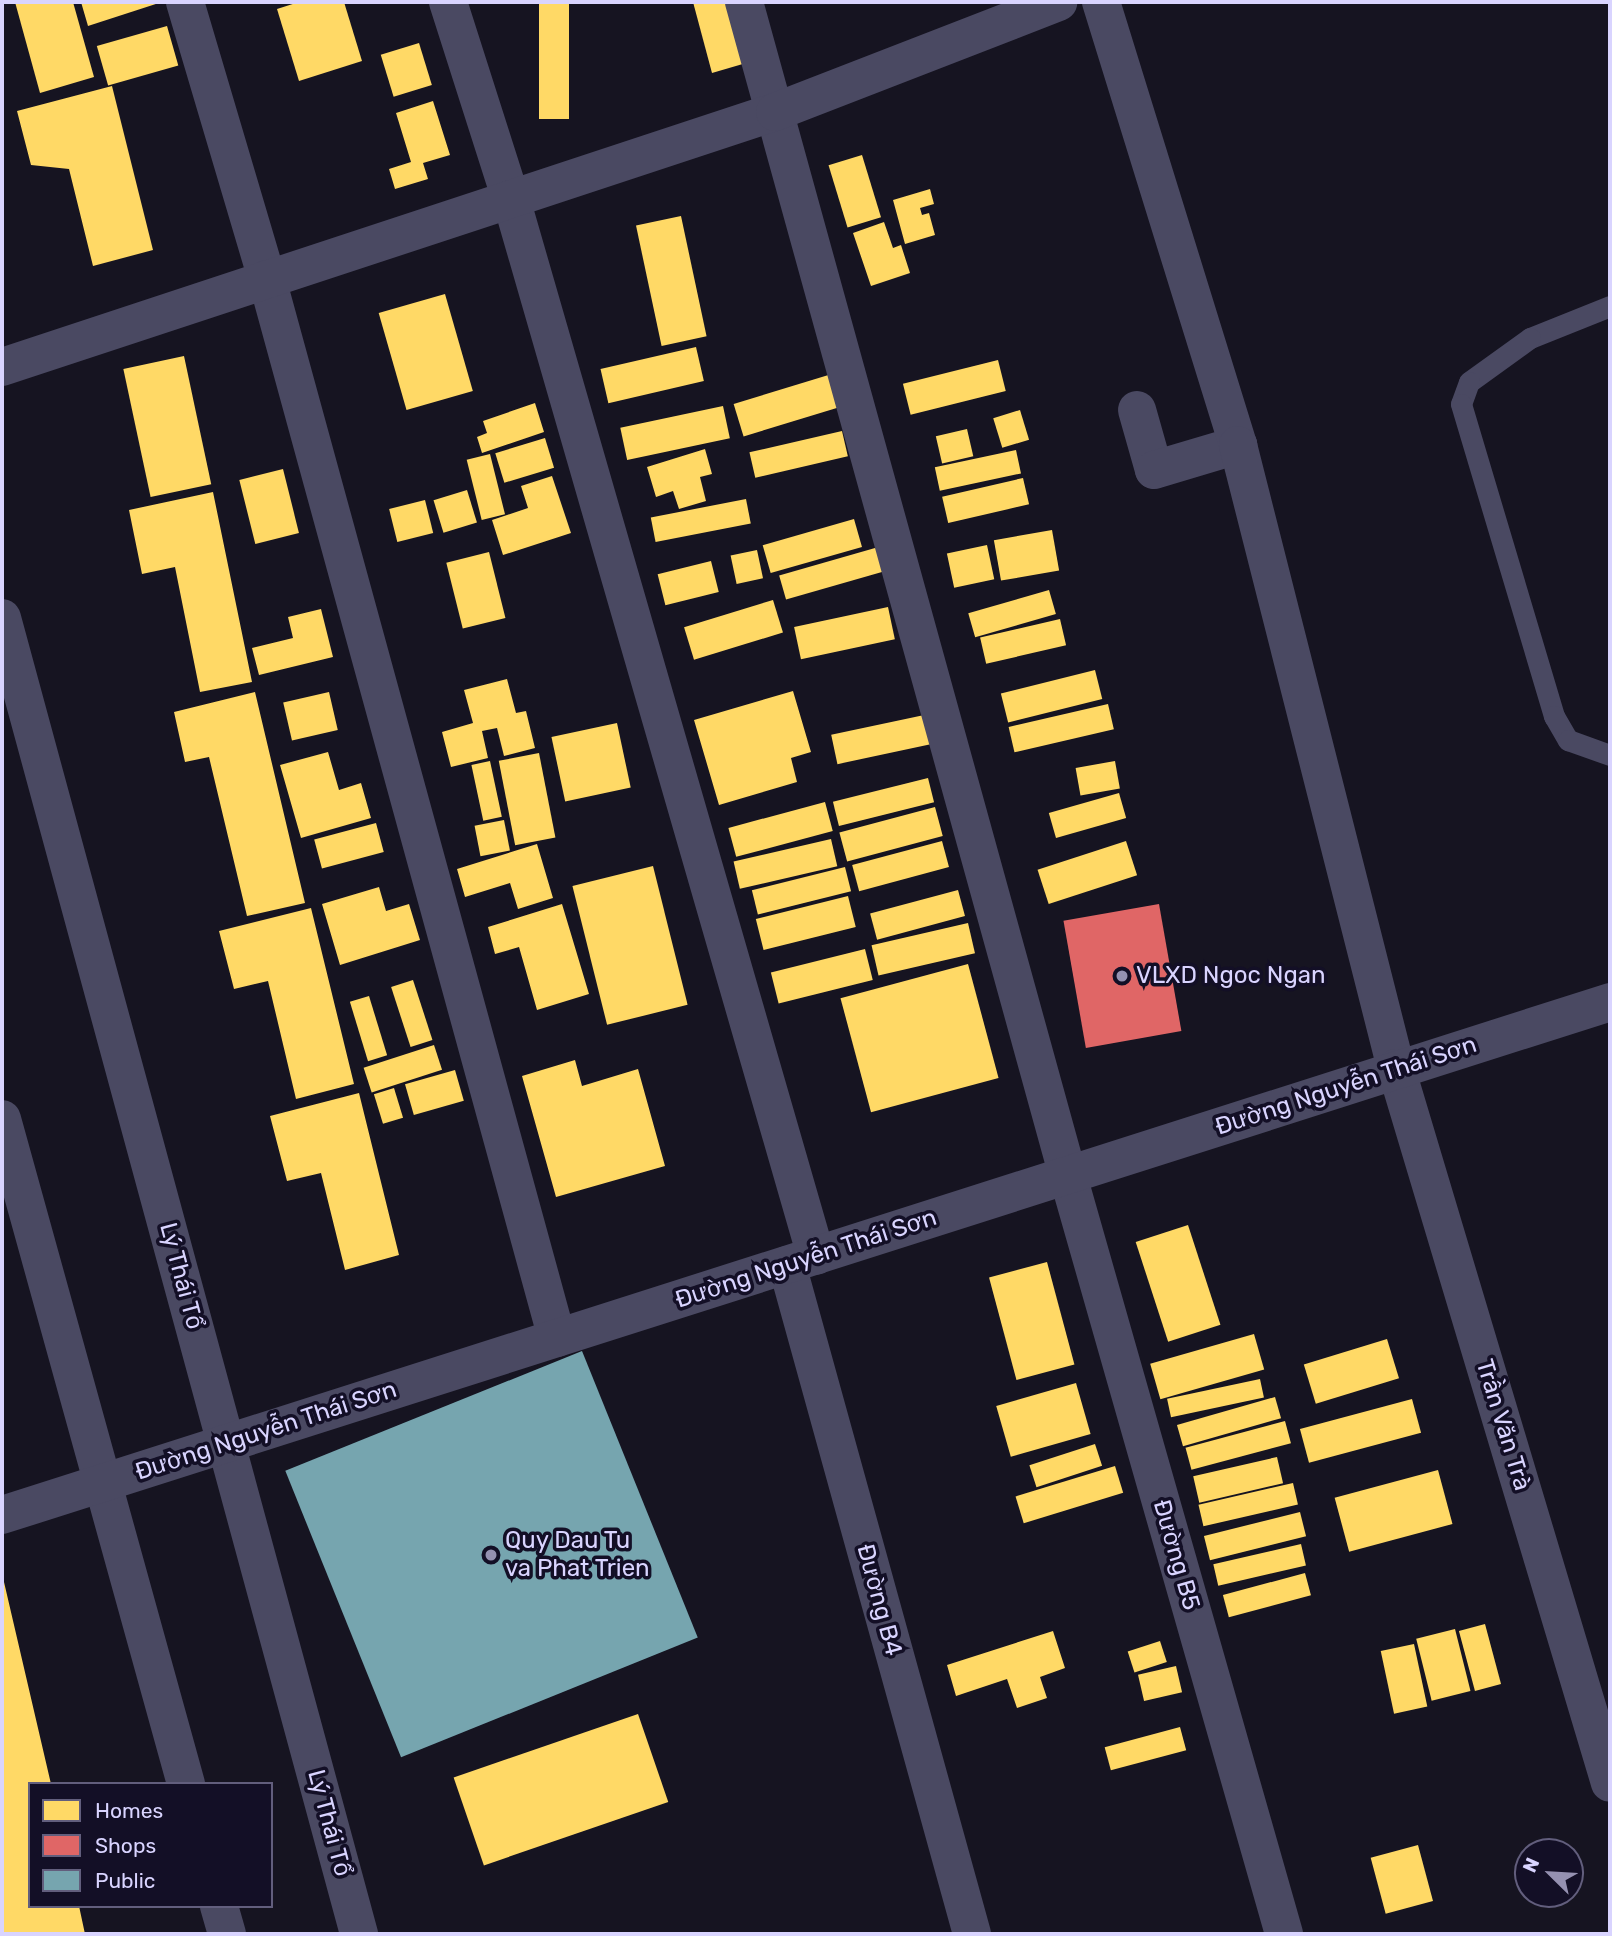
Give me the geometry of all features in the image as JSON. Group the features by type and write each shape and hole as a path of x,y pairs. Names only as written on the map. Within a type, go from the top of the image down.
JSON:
{"street":[{"path":"185,2 268,279 557,1338"},
{"name":"Đường B4","path":"448,2 511,199 802,1261 972,1934"},
{"name":"Đường B5","path":"744,2 1068,1176 1284,1934"},
{"path":"2,367 775,112 1058,2"},
{"name":"Trần Văn Trà","path":"1101,2 1238,445 1396,1068 1610,1783"},
{"path":"1137,410 1154,470 1238,445"},
{"name":"Lý Thái Tổ","path":"2,618 359,1934"},
{"name":"Đường Nguyễn Thái Sơn","path":"2,1515 1068,1176 1396,1068 1610,1002"},
{"path":"2,1119 185,1782"},
{"path":"220,1908 227,1934"}],"lane":[{"path":"1610,306 1530,338 1469,382 1461,404 1554,716 1568,740 1610,755"}],"building: Homes":[{"path":"15,2 73,2 94,77 40,93"},
{"path":"81,2 162,2 88,26"},
{"path":"299,2 344,2 362,61 299,81 277,9"},
{"path":"539,2 569,2 569,119 539,119"},
{"path":"693,2 737,2 753,61 712,73"},
{"path":"167,26 178,65 108,86 97,46"},
{"path":"419,43 432,85 394,97 381,55"},
{"path":"112,86 153,250 93,266 69,169 31,165 17,111"},
{"path":"433,101 450,155 423,163 428,179 395,189 389,169 411,162 396,113"},
{"path":"862,155 881,217 848,227 829,165"},
{"path":"930,189 934,204 920,208 922,215 929,213 935,235 905,244 893,200"},
{"path":"681,216 707,336 662,346 636,226"},
{"path":"884,222 893,248 901,245 910,273 871,286 853,233"},
{"path":"445,294 473,391 407,410 379,313"},
{"path":"696,347 704,381 608,403 601,369"},
{"path":"184,356 211,484 151,497 123,369"},
{"path":"998,360 1006,391 911,415 903,384"},
{"path":"835,373 845,406 744,437 734,404"},
{"path":"535,403 544,432 482,453 477,437 487,433 483,421"},
{"path":"723,406 730,438 627,460 620,428"},
{"path":"1020,410 1029,440 1002,448 993,418"},
{"path":"967,429 973,456 942,463 936,436"},
{"path":"842,431 848,456 755,478 749,452"},
{"path":"545,438 554,468 504,483 495,453"},
{"path":"705,449 712,474 700,477 706,501 679,509 673,491 656,497 647,467"},
{"path":"1016,450 1021,473 940,491 935,467"},
{"path":"490,454 505,514 482,520 467,460"},
{"path":"283,469 299,533 255,544 239,480"},
{"path":"552,476 571,533 503,555 492,520 528,508 521,486"},
{"path":"1023,478 1029,504 948,523 942,497"},
{"path":"467,490 477,523 443,533 434,500"},
{"path":"213,492 252,682 200,692 175,567 142,574 129,510"},
{"path":"746,499 751,524 656,542 651,518"},
{"path":"425,500 433,533 397,542 389,509"},
{"path":"854,519 862,547 771,573 763,545"},
{"path":"1052,530 1059,570 1001,581 994,540"},
{"path":"987,545 994,579 954,588 947,554"},
{"path":"882,546 889,570 786,600 779,575"},
{"path":"757,550 763,578 737,584 731,556"},
{"path":"489,552 505,618 463,629 446,563"},
{"path":"711,561 719,592 665,605 658,574"},
{"path":"1049,590 1056,614 975,637 968,613"},
{"path":"773,600 783,633 694,660 684,627"},
{"path":"888,607 895,639 801,659 794,627"},
{"path":"321,609 333,657 259,675 252,648 293,638 288,617"},
{"path":"1060,619 1066,645 986,664 980,637"},
{"path":"1095,670 1102,699 1008,723 1001,693"},
{"path":"507,679 516,713 526,711 535,748 504,756 497,728 482,731 488,758 451,767 442,732 473,723 464,690"},
{"path":"793,691 811,752 791,758 797,782 719,805 694,720"},
{"path":"255,692 305,903 247,916 209,757 185,762 174,712"},
{"path":"329,692 338,730 292,741 283,703"},
{"path":"1108,704 1114,729 1014,752 1009,727"},
{"path":"929,714 935,743 837,764 831,735"},
{"path":"617,723 631,788 565,801 551,737"},
{"path":"328,752 339,790 361,783 371,818 301,838 280,765"},
{"path":"539,753 555,837 515,845 499,761"},
{"path":"490,761 502,817 483,821 471,765"},
{"path":"1115,761 1120,789 1080,796 1076,768"},
{"path":"928,778 934,802 839,826 833,802"},
{"path":"1119,793 1126,818 1056,838 1049,813"},
{"path":"825,802 833,831 736,857 728,828"},
{"path":"935,807 943,836 847,862 839,833"},
{"path":"504,820 510,850 480,856 475,826"},
{"path":"376,823 384,852 322,869 314,840"},
{"path":"831,839 837,866 740,889 734,861"},
{"path":"942,841 949,867 859,891 852,865"},
{"path":"1126,841 1137,875 1049,904 1038,870"},
{"path":"537,844 553,898 518,909 510,883 465,897 457,869"},
{"path":"653,866 688,1005 607,1025 572,886"},
{"path":"845,867 851,891 758,914 752,890"},
{"path":"379,887 386,911 409,904 420,940 340,965 322,904"},
{"path":"958,890 965,916 877,940 870,914"},
{"path":"848,896 856,927 764,950 756,919"},
{"path":"562,904 589,994 537,1010 519,947 495,954 488,927"},
{"path":"311,908 354,1084 296,1099 268,981 234,989 219,931"},
{"path":"968,923 975,953 879,975 872,945"},
{"path":"865,949 873,980 779,1004 771,972"},
{"path":"968,964 999,1078 871,1112 840,998"},
{"path":"413,980 432,1040 411,1047 391,987"},
{"path":"369,996 387,1055 368,1061 350,1002"},
{"path":"434,1045 442,1070 372,1093 364,1068"},
{"path":"575,1060 582,1086 638,1069 665,1166 556,1197 522,1076"},
{"path":"455,1070 464,1101 414,1115 405,1084"},
{"path":"394,1088 403,1118 383,1124 374,1094"},
{"path":"359,1093 399,1255 345,1270 321,1173 287,1181 270,1116"},
{"path":"1188,1225 1220,1325 1168,1342 1136,1242"},
{"path":"1047,1262 1074,1364 1016,1380 989,1278"},
{"path":"1254,1334 1264,1370 1160,1399 1150,1364"},
{"path":"1387,1339 1399,1378 1316,1404 1304,1364"},
{"path":"1260,1379 1264,1398 1171,1417 1167,1399"},
{"path":"1076,1383 1091,1434 1011,1457 996,1406"},
{"path":"1275,1397 1281,1418 1183,1446 1177,1425"},
{"path":"1412,1399 1421,1433 1309,1463 1300,1429"},
{"path":"1285,1421 1291,1443 1191,1470 1186,1448"},
{"path":"1095,1444 1102,1466 1036,1487 1029,1465"},
{"path":"1277,1457 1283,1483 1199,1503 1193,1476"},
{"path":"1115,1466 1123,1493 1024,1523 1016,1496"},
{"path":"1438,1470 1452,1524 1349,1552 1335,1498"},
{"path":"1293,1483 1298,1504 1203,1526 1198,1505"},
{"path":"1300,1512 1306,1536 1210,1560 1204,1536"},
{"path":"1301,1544 1306,1565 1218,1586 1213,1564"},
{"path":"1305,1573 1311,1595 1229,1617 1223,1595"},
{"path":"4,1582 51,1782 28,1782 28,1908 79,1908 85,1934 2,1934"},
{"path":"1485,1624 1501,1684 1475,1691 1459,1631"},
{"path":"1455,1629 1470,1691 1432,1701 1416,1639"},
{"path":"1053,1631 1065,1668 1040,1677 1047,1698 1017,1708 1007,1679 956,1696 947,1665"},
{"path":"1160,1641 1167,1662 1134,1672 1128,1652"},
{"path":"1414,1644 1427,1707 1394,1714 1381,1651"},
{"path":"1176,1666 1182,1692 1144,1701 1138,1675"},
{"path":"638,1714 668,1802 484,1865 454,1777"},
{"path":"1180,1727 1186,1750 1111,1770 1105,1747"},
{"path":"1418,1845 1433,1901 1386,1914 1371,1858"}],"building: Shops":[{"name":"VLXD Ngoc Ngan","path":"1159,904 1181,1031 1086,1048 1063,921"}],"building: Public":[{"name":"Quy Dau Tu va Phat Trien","path":"582,1351 698,1637 401,1757 285,1471"}],"place":[{"name":"VLXD Ngoc Ngan","path":"1122,976"},
{"name":"Quy Dau Tu va Phat Trien","path":"491,1555"}]}
